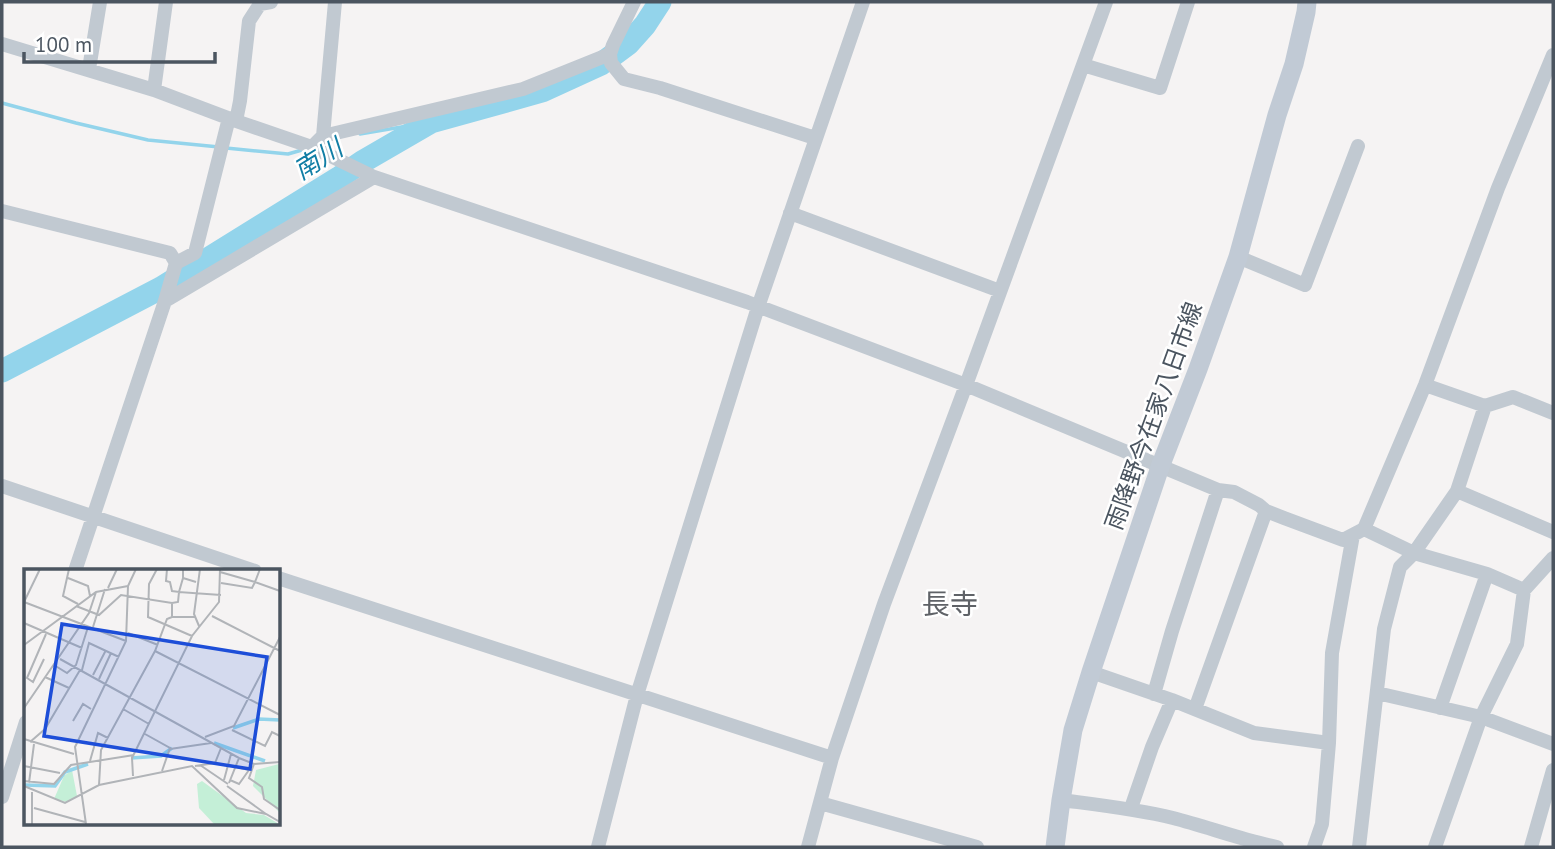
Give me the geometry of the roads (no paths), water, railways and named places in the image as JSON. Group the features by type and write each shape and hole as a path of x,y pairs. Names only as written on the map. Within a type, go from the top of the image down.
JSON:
{"main road":[{"name":"雨降野今在家八日市線","path":"1055,847 1073,730 1160,467 1238,257 1277,115 1294,64 1307,2"}],"street":[{"path":"89,69 98,2"},
{"path":"154,90 166,2"},
{"path":"323,136 335,2"},
{"path":"634,2 610,54 611,64 624,79 815,138"},
{"path":"598,847 637,695 758,307 863,2"},
{"path":"808,847 832,758 884,604 1105,2"},
{"path":"1083,65 1160,88 1188,2"},
{"path":"76,569 176,263 195,253 232,120 240,101 249,21 262,3"},
{"path":"2,44 154,90 312,147 374,177 758,307 966,385 1160,467 1218,490 1234,492 1266,510 1343,540 1359,532 1415,553 1486,574 1524,590"},
{"path":"312,147 323,136 523,89 610,54"},
{"path":"1314,847 1322,824 1329,743 1332,653 1359,532 1426,385 1498,188 1553,55"},
{"path":"1238,257 1305,285 1358,146"},
{"path":"165,301 374,177"},
{"path":"2,211 170,253 176,263"},
{"path":"790,213 1000,291"},
{"path":"1426,385 1485,406 1513,397 1553,413"},
{"path":"1359,847 1384,629 1400,567 1415,553 1457,491 1485,406"},
{"path":"2,486 249,569"},
{"path":"1154,694 1218,490"},
{"path":"1457,491 1553,532"},
{"path":"1195,709 1266,510"},
{"path":"1435,847 1481,717 1517,644 1524,590 1553,558"},
{"path":"1440,708 1486,574"},
{"path":"280,579 832,758"},
{"path":"1091,672 1172,700 1254,733 1329,743"},
{"path":"1377,694 1481,717 1553,744"},
{"path":"1131,808 1172,700"},
{"path":"2,797 24,728"},
{"path":"1531,847 1553,770"},
{"path":"1061,800 1131,808 1277,847"},
{"path":"820,803 977,847"}],"waterway":[{"name":"南川","path":"2,371 161,288 431,122 542,91 601,64 628,44 660,2"},
{"path":"2,103 148,140 219,147"},
{"path":"360,134 431,122"},
{"path":"226,148 288,154 302,150"}],"district":[{"name":"長寺","path":"950,604"}]}
